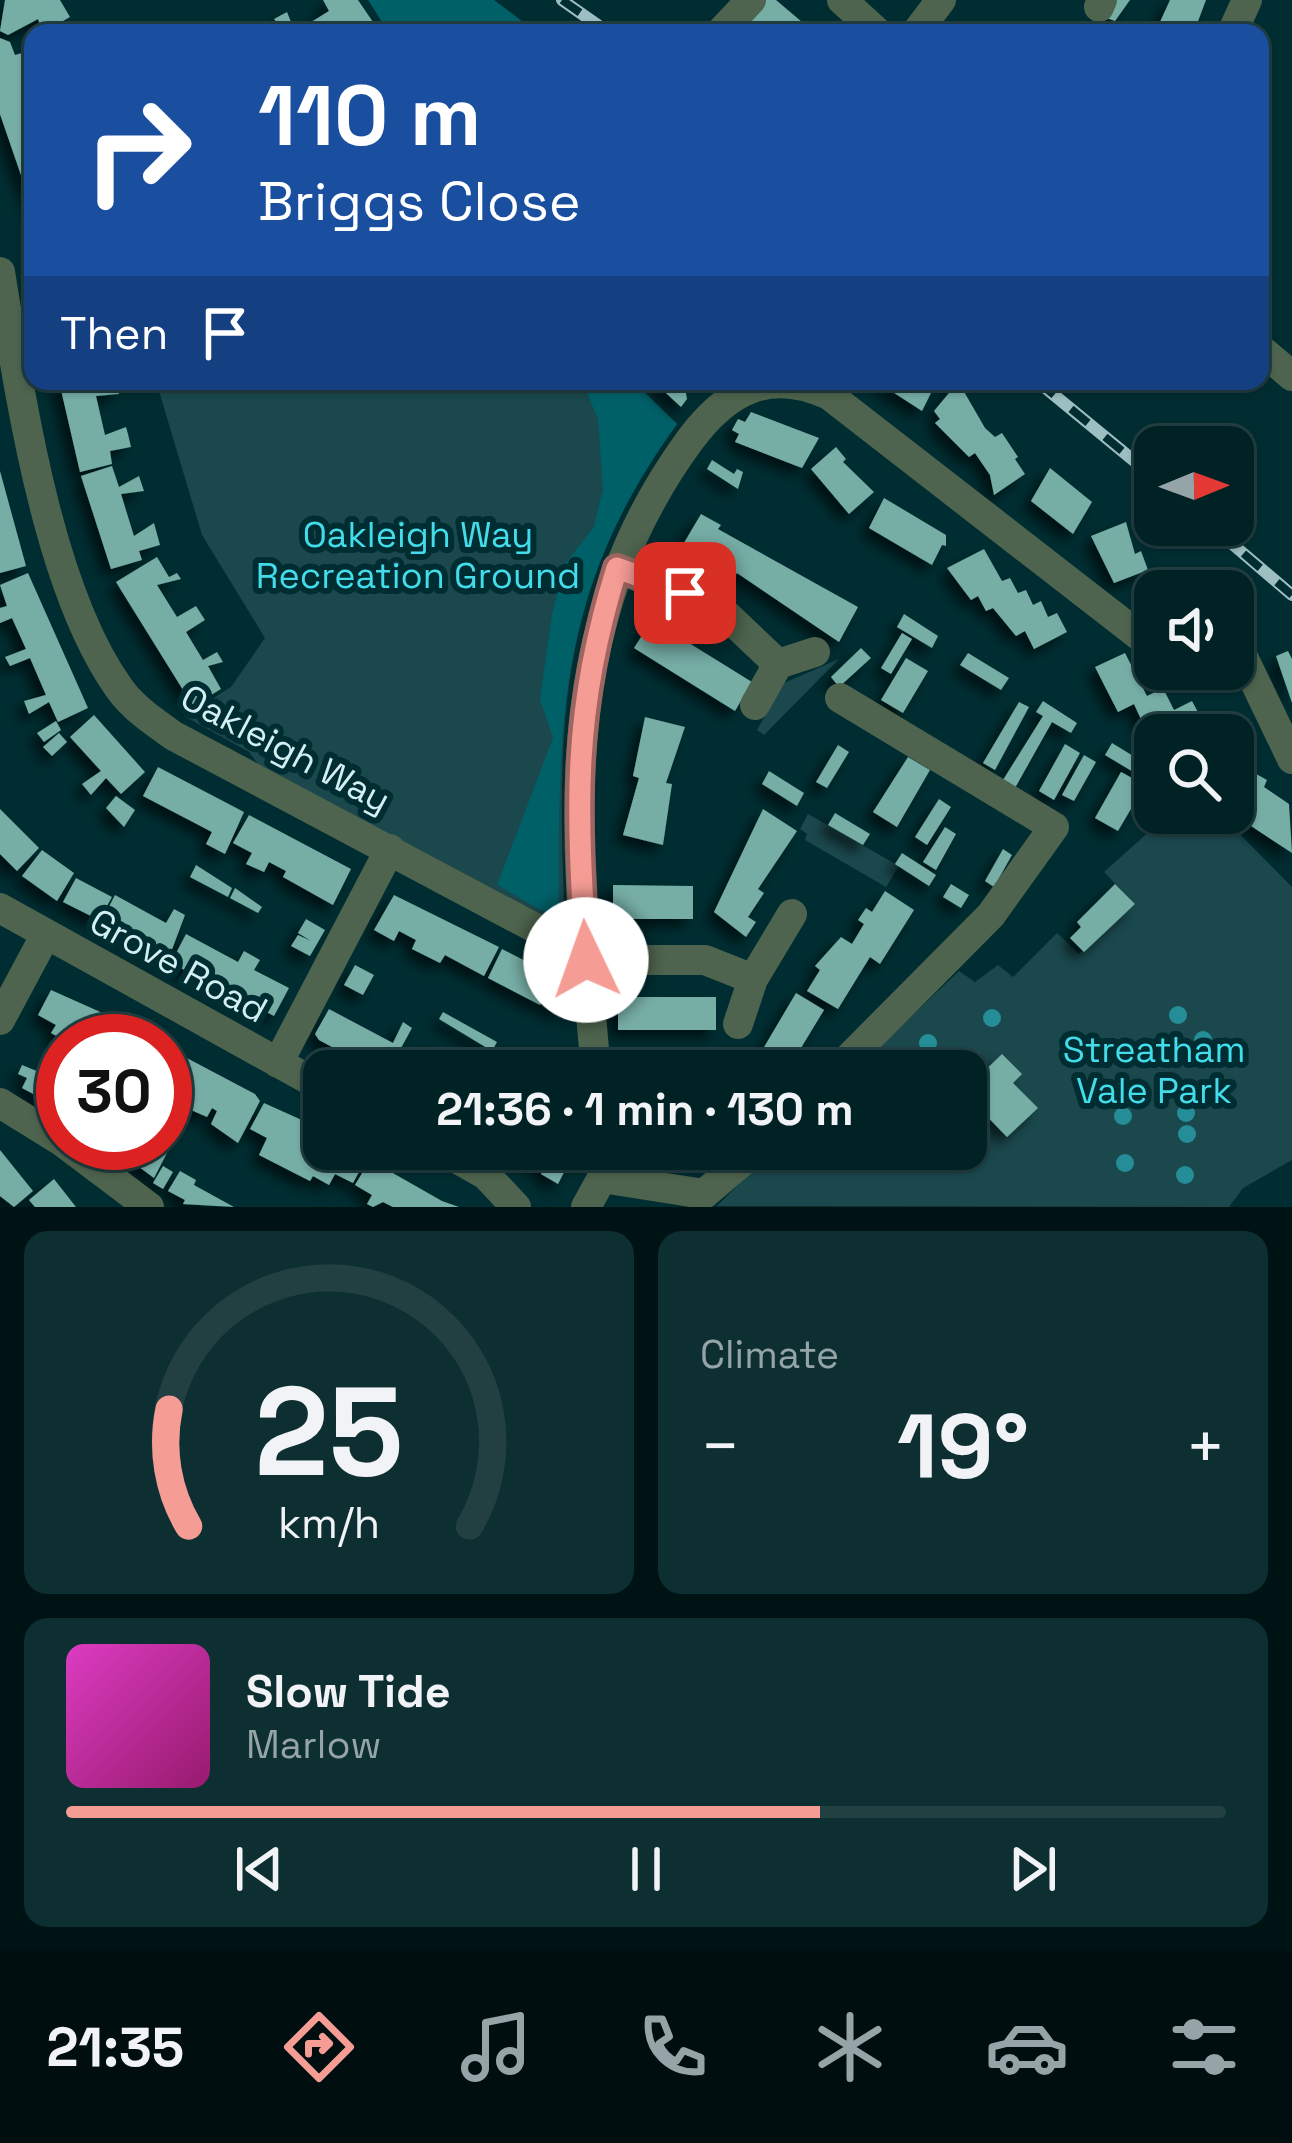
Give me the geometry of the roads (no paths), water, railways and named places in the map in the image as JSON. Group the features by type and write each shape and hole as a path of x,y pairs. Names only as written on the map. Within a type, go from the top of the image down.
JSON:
{"street":[{"path":"728,24 751,0"},
{"path":"842,0 868,24"},
{"path":"923,24 941,0"},
{"name":"Oakleigh Way","path":"12,286 24,390"},
{"path":"1269,357 1292,376"},
{"name":"Oakleigh Way","path":"24,390 28,424 65,568 87,629 121,691 174,736 552,937"},
{"path":"594,1050 577,782 580,720 617,568 650,499 702,424 725,400 744,390"},
{"path":"813,390 829,395 1134,632"},
{"path":"617,568 721,610 778,664"},
{"path":"755,705 778,664 815,652"},
{"path":"1254,666 1292,758"},
{"path":"840,698 1054,827 991,915 857,1050"},
{"path":"278,1064 390,849"},
{"name":"Grove Road","path":"0,908 303,1077"},
{"path":"738,1024 753,979 792,914"},
{"path":"0,1020 45,936"},
{"path":"586,960 705,961 753,979"},
{"path":"0,1103 36,1126"},
{"path":"100,1170 149,1207"},
{"path":"477,1170 516,1207"},
{"path":"586,1207 601,1170"},
{"path":"623,1170 704,1194 732,1170"}],"railway":[{"path":"562,0 596,24"},
{"path":"1048,390 1134,461"},
{"path":"1235,546 1292,595"}],"park label":[{"name":"Oakleigh Way Recreation Ground","path":"418,554"},
{"name":"Streatham Vale Park","path":"1154,1070"}]}
